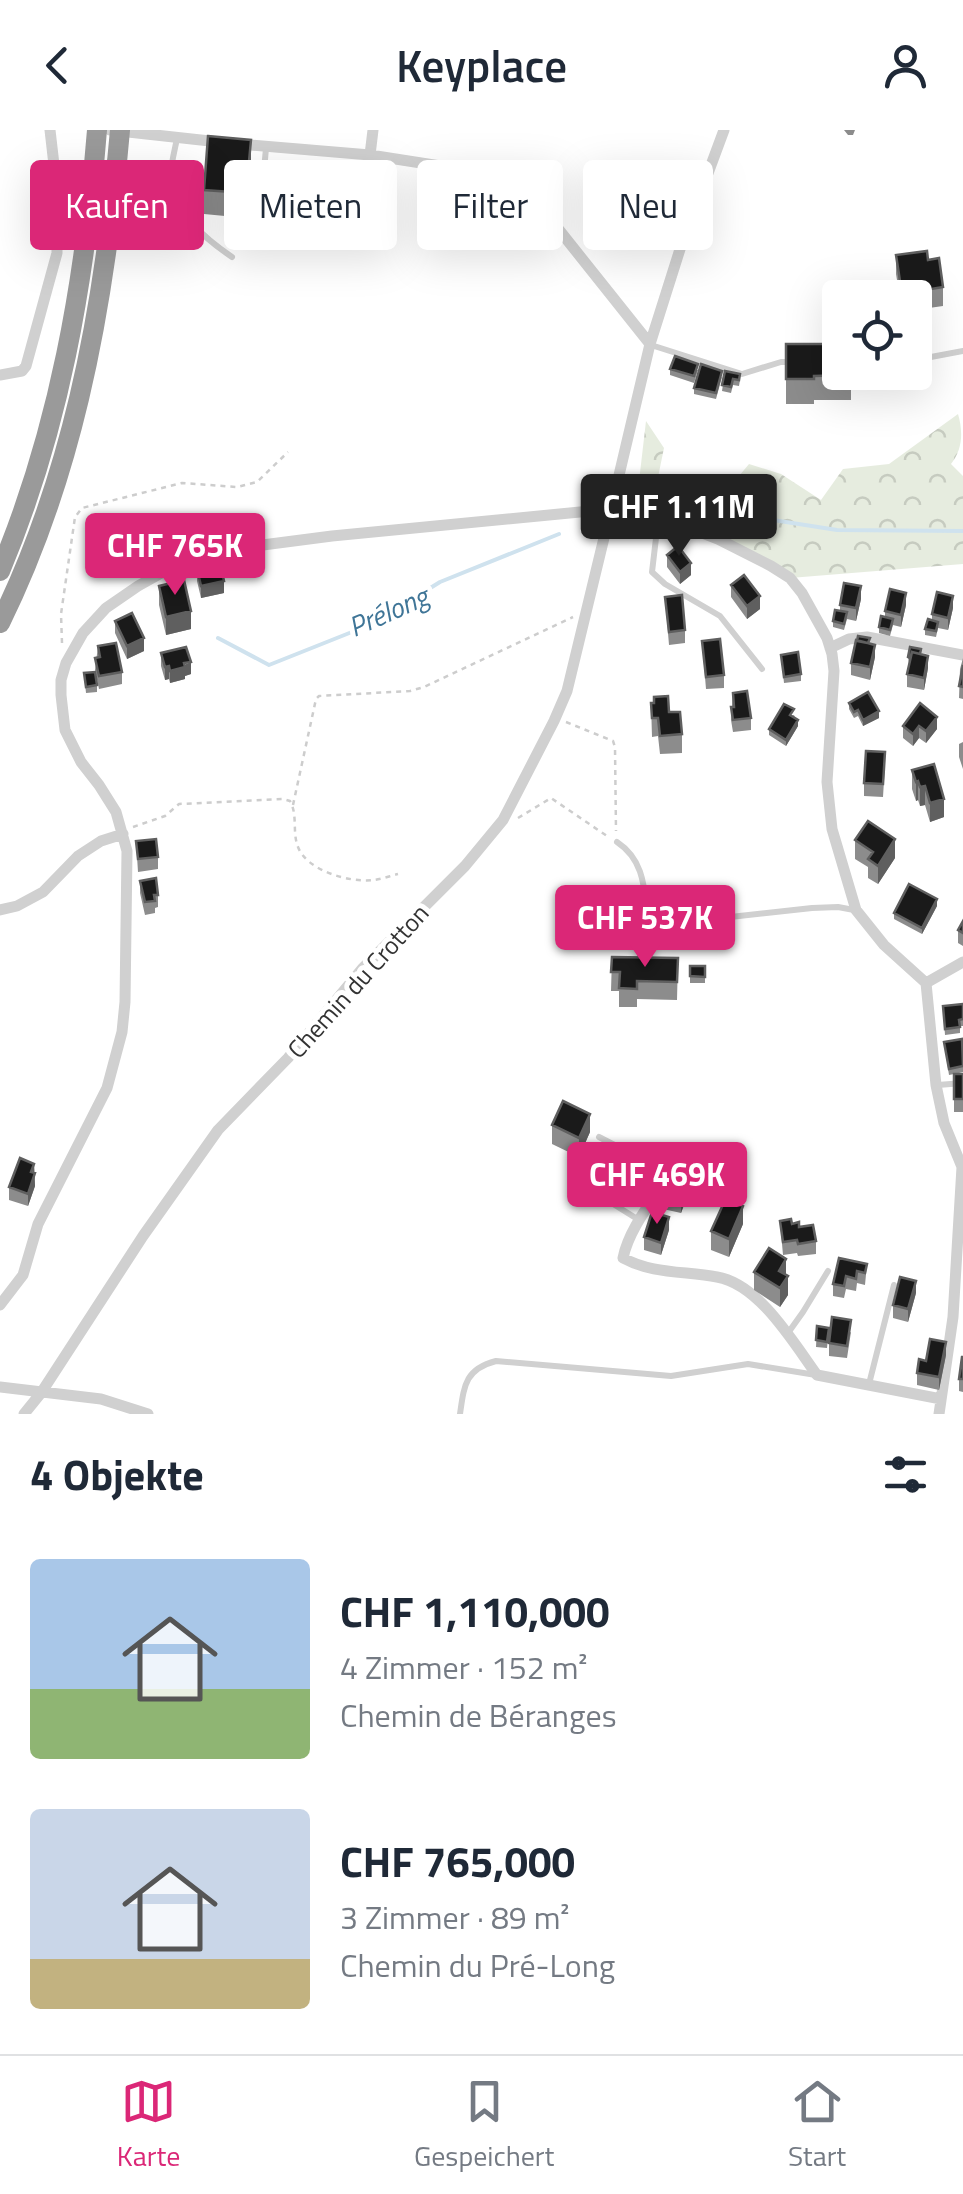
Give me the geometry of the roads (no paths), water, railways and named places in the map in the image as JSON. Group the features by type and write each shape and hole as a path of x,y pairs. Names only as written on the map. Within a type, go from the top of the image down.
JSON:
{"highway":[{"path":"0,571 34,480 57,400 78,290 98,130"},
{"path":"0,623 45,518 74,420 100,293 120,130"}],"street":[{"path":"0,376 26,366 57,253 57,191 50,130"},
{"path":"110,130 370,155 508,180 544,211 650,344"},
{"path":"370,155 373,130"},
{"name":"Chemin du Crotton","path":"24,1414 218,1130 288,1058 362,969 466,866 503,820 567,691 650,344 724,130"},
{"path":"0,1306 23,1275 38,1224 106,1088 125,1002 127,851 108,799 65,730 61,680 83,633 106,608 138,586 163,572 232,549 610,509 682,525 718,538 790,578 830,648 834,671 827,782 832,829 856,910 884,945 926,983 936,1085 944,1123 962,1167 958,1320 940,1414"},
{"path":"830,648 849,638 867,637 963,655"},
{"path":"0,910 43,892 78,856 123,834"},
{"path":"926,983 963,962"},
{"path":"670,1173 640,1220 624,1258 634,1264 682,1274 720,1277 760,1299 817,1375 941,1399"},
{"path":"0,1387 101,1399 148,1414"}],"lane":[{"path":"177,134 171,177 182,210 206,240 232,257"},
{"path":"265,160 266,146"},
{"path":"650,344 742,374 781,362 801,362"},
{"path":"932,357 963,351"},
{"path":"659,520 652,572 664,584 720,616 762,669"},
{"path":"617,842 636,859 641,873 649,926 638,963"},
{"path":"649,926 812,908 856,910"},
{"path":"936,1085 963,1082"},
{"path":"599,1137 670,1173"},
{"path":"610,1202 640,1220"},
{"path":"787,1334 828,1270"},
{"path":"868,1385 894,1285"},
{"path":"460,1414 464,1387 472,1374 480,1365 496,1362 671,1376 748,1364 817,1375"}],"waterway":[{"name":"Prélong","path":"654,494 742,515 837,530 963,531"},
{"name":"Prélong","path":"218,638 269,665 372,624 440,582 559,534"}]}
